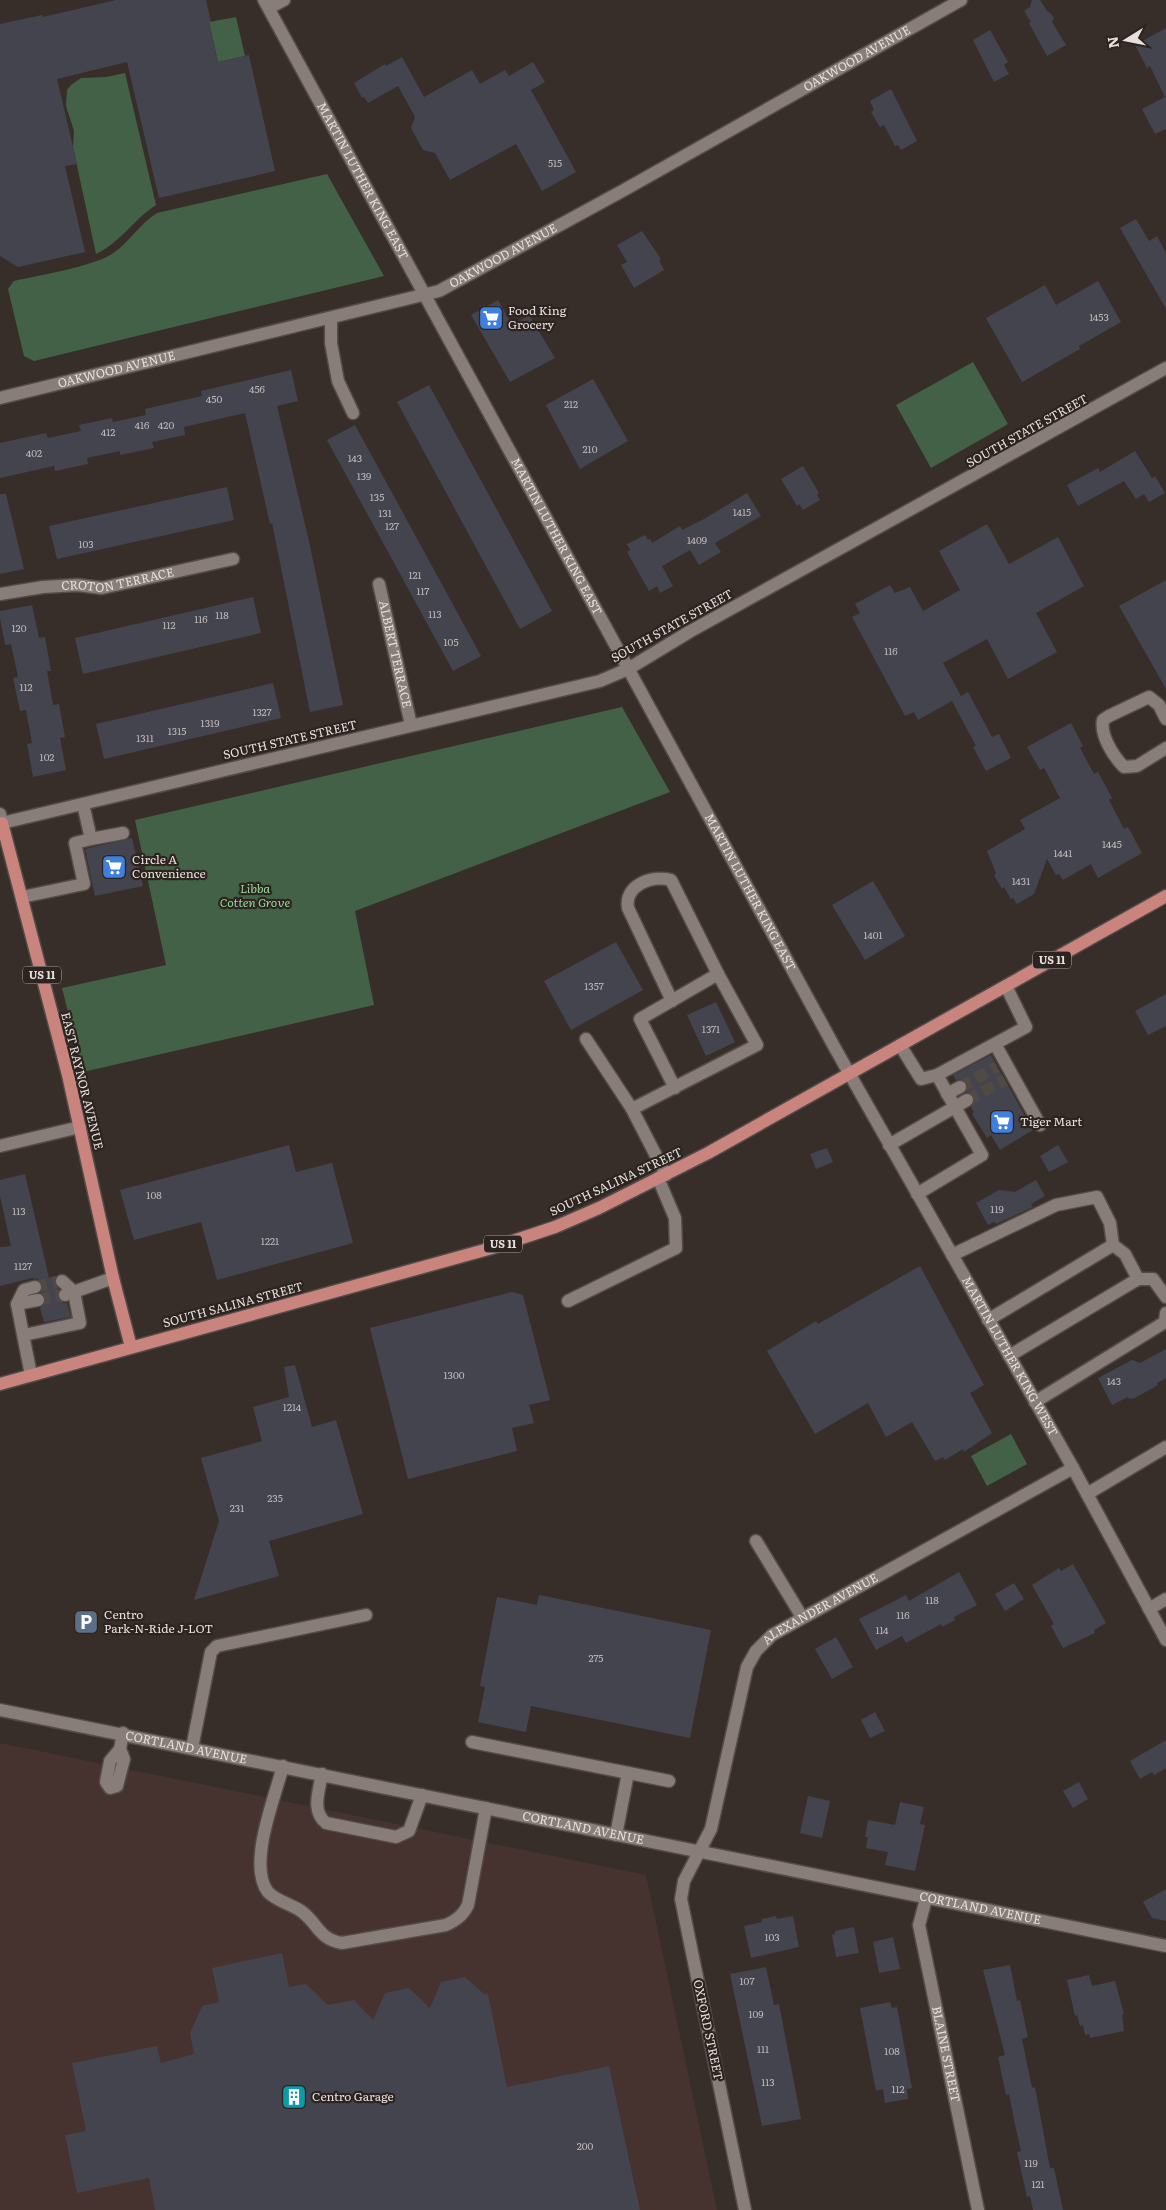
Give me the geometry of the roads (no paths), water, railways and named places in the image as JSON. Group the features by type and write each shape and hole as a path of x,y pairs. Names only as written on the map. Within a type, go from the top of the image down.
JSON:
{"main road":[{"name":"EAST RAYNOR AVENUE","path":"1,820 80,1127 113,1278 131,1347"},
{"name":"SOUTH SALINA STREET","path":"0,1384 492,1248 555,1227 662,1177 1166,896"}],"street":[{"path":"266,4 284,0"},
{"name":"OAKWOOD AVENUE","path":"0,398 425,295 453,284 961,0"},
{"name":"MARTIN LUTHER KING EAST","path":"266,4 849,1074"},
{"path":"331,318 332,343 338,381 353,413"},
{"name":"SOUTH STATE STREET","path":"1,820 83,804 600,681 628,669 689,632 1166,368"},
{"name":"CROTON TERRACE","path":"0,594 43,587 78,585 102,588 233,559"},
{"name":"ALBERT TERRACE","path":"379,584 411,725"},
{"path":"1166,719 1159,706 1149,697 1109,716 1103,720 1102,727 1103,733 1119,762 1124,767 1137,766 1166,748"},
{"path":"83,804 91,839"},
{"path":"22,897 84,884 75,843 123,833"},
{"path":"632,1109 757,1045 718,974 671,880 661,878 651,880 630,891 626,899 628,908 672,1001"},
{"path":"675,1088 640,1019 718,974"},
{"path":"900,1045 921,1079 936,1075 1026,1027 1006,986"},
{"path":"568,1301 676,1248 675,1218 662,1177 632,1109 586,1039"},
{"path":"995,1044 1001,1065 1040,1125"},
{"name":"MARTIN LUTHER KING WEST","path":"849,1074 1073,1468 1166,1640"},
{"path":"917,1194 982,1156 936,1075"},
{"path":"947,1094 960,1087"},
{"path":"890,1145 967,1100"},
{"path":"0,1146 80,1127"},
{"path":"952,1255 1056,1204 1097,1197 1110,1223 1112,1245"},
{"path":"1112,1245 1125,1254 1138,1278"},
{"path":"988,1320 1112,1245"},
{"path":"70,1294 113,1278"},
{"path":"1010,1356 1138,1278 1153,1279 1166,1297"},
{"path":"24,1335 80,1323 70,1294 62,1281"},
{"path":"31,1375 17,1304 24,1290 35,1287"},
{"path":"17,1304 38,1300"},
{"path":"1035,1402 1165,1322 1166,1313"},
{"path":"1087,1494 1166,1447"},
{"name":"ALEXANDER AVENUE","path":"698,1852 711,1829 747,1666 756,1651 772,1635 802,1617 1073,1468"},
{"path":"756,1541 802,1617"},
{"path":"1149,1608 1166,1599"},
{"path":"192,1748 211,1652 217,1646 366,1615"},
{"name":"CORTLAND AVENUE","path":"0,1710 123,1733 926,1899 1166,1946"},
{"path":"109,1791 106,1782 110,1761 120,1749 123,1733"},
{"path":"472,1742 669,1781"},
{"path":"283,1766 260,1852 263,1882 268,1892 302,1912 331,1941 342,1943 456,1921 465,1912 468,1904 486,1808"},
{"path":"616,1835 628,1773"},
{"path":"322,1774 317,1809 321,1818 326,1823 396,1838 409,1831 422,1795"},
{"name":"OXFORD STREET","path":"698,1852 684,1881 681,1899 746,2210"},
{"name":"BLAINE STREET","path":"926,1899 919,1925 978,2210"}],"tunnel":[{"path":"960,1087 997,1067"},
{"path":"967,1100 1005,1080"},
{"path":"35,1287 62,1281"},
{"path":"38,1300 65,1295"}],"place":[{"name":"Food King Grocery","path":"491,318"},
{"name":"Circle A Convenience","path":"114,867"},
{"name":"Tiger Mart","path":"1002,1122"},
{"name":"Centro Park-N-Ride J-LOT","path":"86,1622"},
{"name":"Centro Garage","path":"294,2097"}],"park label":[{"name":"Libba Cotten Grove","path":"255,896"}]}
